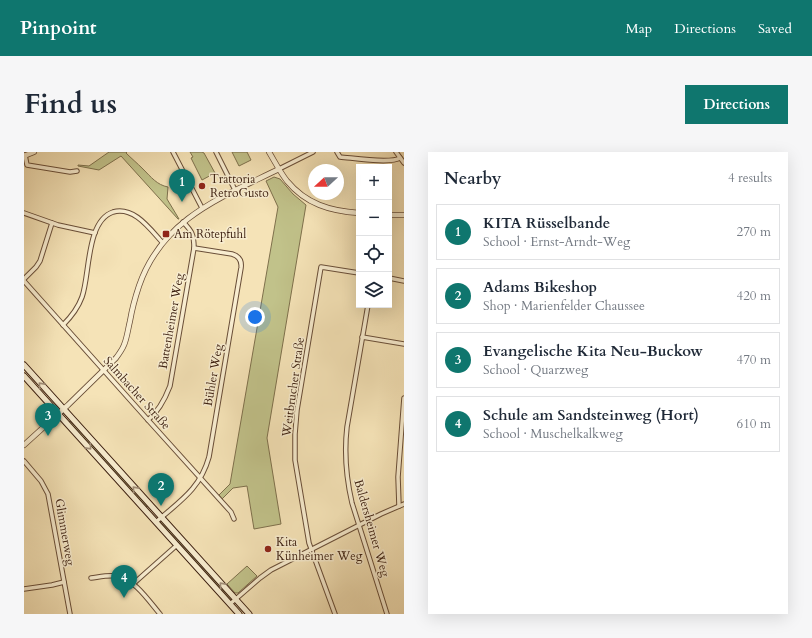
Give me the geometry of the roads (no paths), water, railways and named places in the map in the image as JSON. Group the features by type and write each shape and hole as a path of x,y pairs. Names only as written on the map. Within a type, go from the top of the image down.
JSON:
{"main road":[{"path":"24,365 249,614"},
{"path":"24,376 239,614"}],"street":[{"path":"34,152 25,155 27,165 70,172 77,171"},
{"path":"173,152 202,208"},
{"path":"216,152 235,190"},
{"path":"269,152 287,181 309,201 326,208 356,213"},
{"path":"24,445 64,409 116,358 124,345 134,299 142,276 162,242 202,208 235,190 313,152"},
{"path":"337,152 340,157 367,160 393,161 399,160 400,158"},
{"path":"396,152 404,163"},
{"path":"62,325 72,315 82,298 95,233 100,223 106,216 114,212 123,211 130,213 139,218 148,226 162,242"},
{"path":"24,213 52,223 95,233"},
{"path":"392,215 404,215"},
{"name":"Battenheimer Weg","path":"148,420 161,405 170,386 194,248 193,235 191,230 184,222"},
{"path":"24,280 40,261 52,223"},
{"name":"Bühler Weg","path":"156,522 188,494 206,467 242,265 236,255 194,248"},
{"name":"Weitbrucher Straße","path":"335,614 309,542 297,474 295,434 297,410 321,267 356,273"},
{"path":"392,279 404,281"},
{"name":"Salmbacher Straße","path":"24,280 62,325 231,512 234,519"},
{"name":"Baldersheimer Weg","path":"367,308 348,418 345,446 346,470 348,485 358,525 387,614"},
{"path":"362,337 404,344"},
{"path":"399,506 398,477 404,398"},
{"name":"Glimmerweg","path":"24,461 41,481 48,494 70,614"},
{"path":"230,604 266,573 358,525 404,504"},
{"path":"133,584 177,545"},
{"path":"92,578 114,576 125,578 133,584 160,614"},
{"path":"24,589 64,582"}],"place":[{"name":"Trattoria RetroGusto","path":"202,186"},
{"name":"KITA Rüsselbande","path":"182,202"},
{"name":"Am Rötepfuhl","path":"166,234"},
{"name":"Evangelische Kita Neu-Buckow","path":"48,436"},
{"name":"Adams Bikeshop","path":"161,506"},
{"name":"Kita Künheimer Weg","path":"268,549"},
{"name":"Schule am Sandsteinweg (Hort)","path":"124,598"}]}
